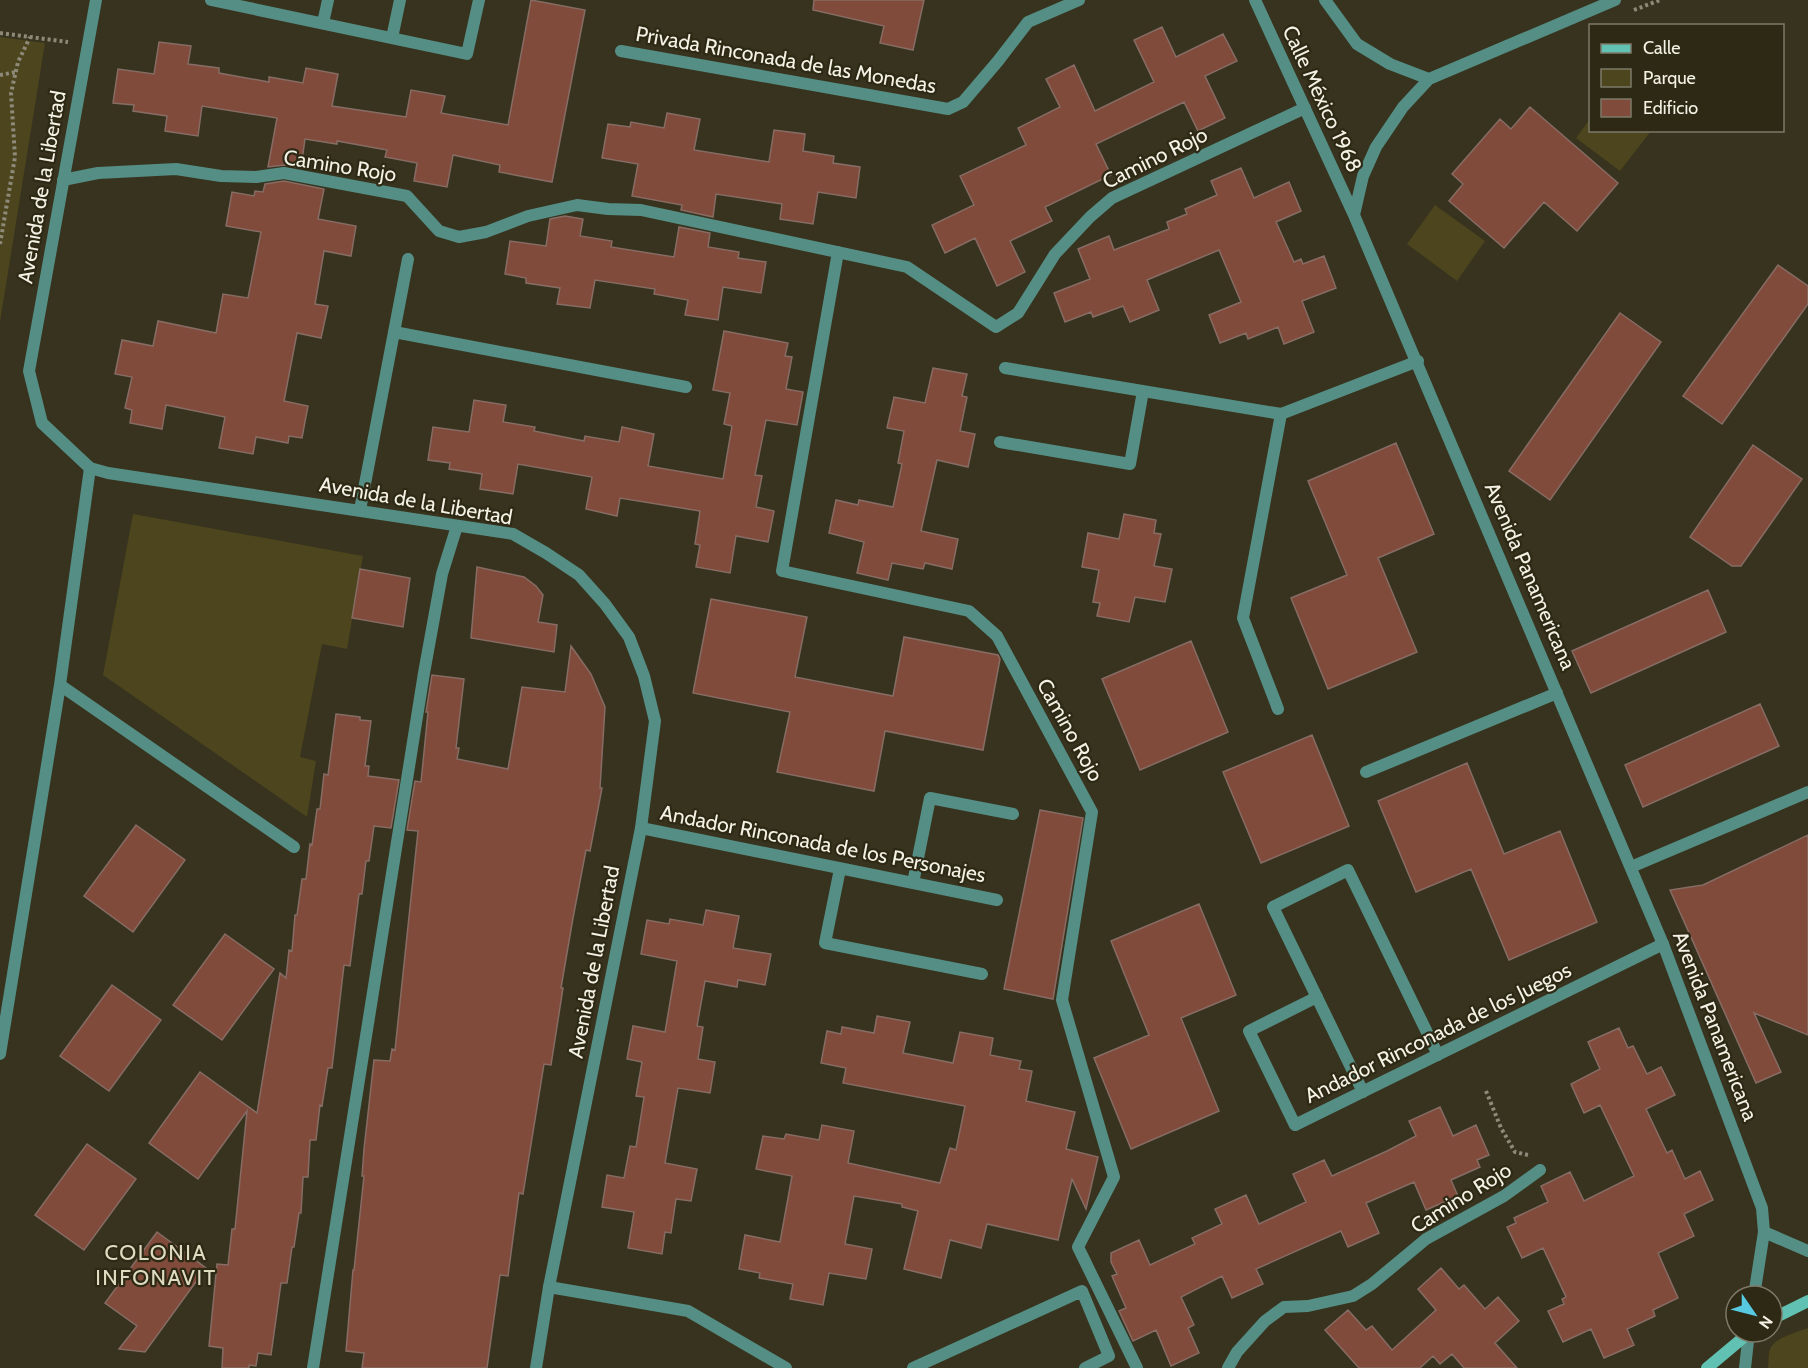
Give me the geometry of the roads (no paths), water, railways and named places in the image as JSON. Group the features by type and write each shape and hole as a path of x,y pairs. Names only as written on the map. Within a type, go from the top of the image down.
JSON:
{"main road":[{"path":"1784,1313 1808,1301"},
{"path":"1707,1368 1735,1344"}],"street":[{"name":"Avenida de la Libertad","path":"96,0 29,371 42,423 90,468 108,473 513,534 579,575 605,604 629,637 644,676 655,721 641,828 549,1287 536,1368"},
{"path":"211,0 467,54 479,0"},
{"path":"323,23 328,0"},
{"path":"392,38 400,0"},
{"name":"Privada Rinconada de las Monedas","path":"621,51 948,109 963,102 1028,22 1079,0"},
{"name":"Calle México 1968","path":"1255,0 1354,215"},
{"path":"1325,0 1357,44 1389,64 1429,79"},
{"path":"1354,215 1363,176 1376,147 1403,107 1429,79 1614,0"},
{"name":"Camino Rojo","path":"63,180 98,173 166,170 256,177 284,172 407,196 440,231 459,237 486,232 528,216 578,205 641,210 907,267 996,327 1018,313 1055,254 1090,217 1112,198 1305,108"},
{"name":"Avenida Panamericana","path":"1354,215 1418,361 1663,944 1762,1208 1764,1232 1756,1284"},
{"name":"Camino Rojo","path":"838,252 782,571 969,611 997,636 1092,812 1062,1000 1114,1177 1078,1247 1137,1368"},
{"path":"360,510 408,259"},
{"path":"394,332 686,387"},
{"path":"1005,368 1281,414 1418,361"},
{"path":"1000,442 1130,464 1143,391"},
{"path":"1278,709 1243,618 1281,414"},
{"path":"0,1054 60,685 90,468"},
{"path":"313,1368 424,673 442,574 458,526"},
{"path":"60,685 294,847"},
{"path":"1366,772 1557,693"},
{"path":"1631,867 1808,792"},
{"path":"913,884 930,798 1013,814"},
{"name":"Andador Rinconada de los Personajes","path":"641,828 997,900"},
{"path":"840,868 825,943 982,974"},
{"path":"1363,1092 1273,907 1348,870 1438,1055"},
{"name":"Andador Rinconada de los Juegos","path":"1317,997 1249,1031 1295,1125 1663,944"},
{"name":"Camino Rojo","path":"1228,1368 1237,1352 1265,1321 1284,1307 1308,1306 1353,1296 1372,1284 1426,1239 1504,1196 1540,1170"},
{"path":"1764,1232 1808,1251"},
{"path":"549,1287 687,1311 786,1368"},
{"path":"913,1368 1082,1291 1109,1356 1084,1368"},
{"path":"1745,1368 1748,1344"}],"district":[{"name":"COLONIA INFONAVIT","path":"156,1264"}]}
